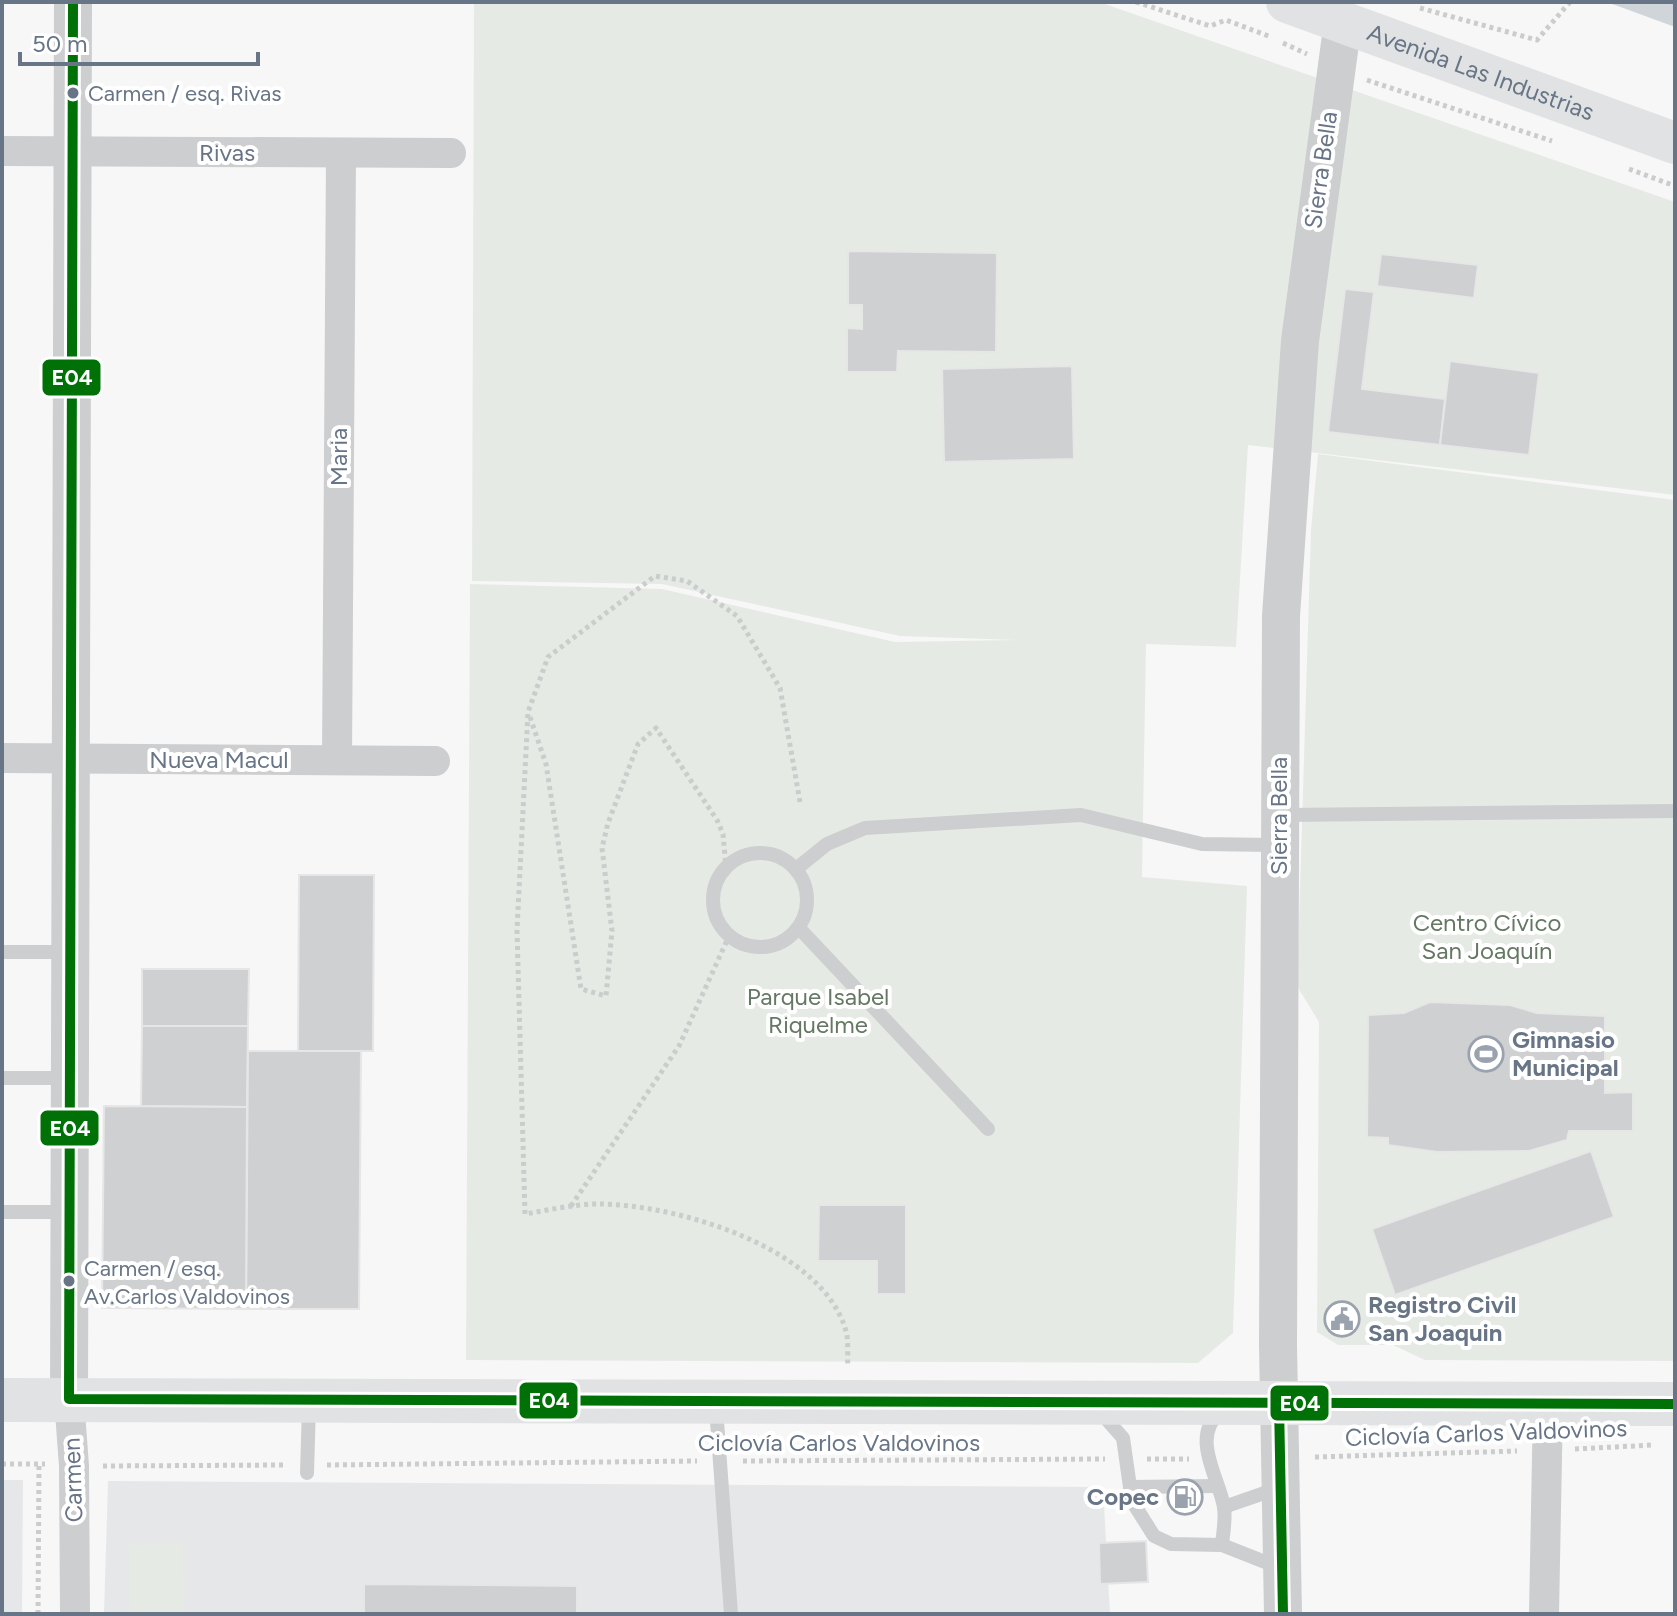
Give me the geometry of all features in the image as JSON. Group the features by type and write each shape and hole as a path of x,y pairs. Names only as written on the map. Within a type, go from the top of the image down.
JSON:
{"main road":[{"name":"Avenida Las Industrias","path":"1287,2 1675,143"},
{"path":"2,1400 1675,1404"}],"street":[{"name":"Carmen","path":"73,2 70,152 72,758 69,1399 74,1466 75,1614"},
{"name":"Sierra Bella","path":"1283,1614 1279,1473 1278,830 1281,616 1291,440 1311,241 1343,21"},
{"name":"Rivas","path":"2,151 451,153"},
{"name":"Maria","path":"337,760 341,153"},
{"name":"Nueva Macul","path":"2,758 435,761"},
{"path":"1544,1614 1548,1404"}],"lane":[{"path":"796,869 827,844 865,828 1081,815 1202,844 1278,830 1675,811"},
{"path":"762,852 781,857 796,869 805,882 808,898 799,928 773,946 742,944 729,936 713,910 713,894 726,867 743,855 762,852"},
{"path":"799,928 988,1129"},
{"path":"2,952 71,952"},
{"path":"2,1078 71,1078"},
{"path":"2,1212 70,1212"},
{"path":"307,1469 309,1400"},
{"path":"715,1402 731,1614"},
{"path":"1091,1403 1123,1438 1132,1501 1154,1536 1171,1544 1222,1545 1281,1568"},
{"path":"1222,1545 1224,1507 1208,1459 1208,1434 1213,1417 1230,1403"},
{"path":"1224,1507 1279,1473"},
{"path":"1130,1487 1217,1486"}],"path":[{"path":"1136,2 1210,26 1226,20 1245,25 1336,67 1562,144"},
{"path":"1411,6 1537,40 1570,2"},
{"path":"1619,165 1675,186"},
{"path":"800,802 780,688 737,616 687,581 655,576 548,657 528,712 517,930 525,1214 597,1204 680,1214 721,1227 794,1266 834,1305 846,1332 849,1402"},
{"path":"528,712 546,764 581,989 606,996 612,931 602,848 608,823 638,744 656,728 717,820 723,834 726,867"},
{"path":"571,1207 679,1046 729,936"},
{"name":"Ciclovía Carlos Valdovinos","path":"1279,1473 1546,1450 1661,1444"},
{"name":"Ciclovía Carlos Valdovinos","path":"2,1464 307,1469 720,1461 1208,1459"},
{"path":"38,1614 39,1463"}],"shaded area":[{"path":"1605,2 1675,2 1675,27 1615,5"},
{"path":"2,1480 23,1480 22,1614 2,1614"},
{"path":"108,1481 1103,1487 1110,1614 104,1614"}],"green space":[{"name":"Parque Isabel Riquelme","path":"474,2 1099,2 1675,202 1675,495 1248,445 1236,647 1146,644 1142,877 1247,886 1233,1333 1198,1363 466,1360 470,584 662,589 895,642 1016,640 900,636 662,584 472,581"},
{"name":"Centro Cívico San Joaquín","path":"1318,454 1675,500 1675,1361 1425,1360 1393,1345 1338,1345 1317,1332 1319,1022 1297,986 1311,530"},
{"path":"183,1544 184,1614 129,1614 129,1545"}],"building":[{"path":"848,251 997,253 996,352 898,351 897,372 847,372 847,328 862,329 862,305 848,305"},
{"path":"1381,254 1478,265 1474,298 1377,286"},
{"path":"1345,289 1374,292 1362,389 1445,399 1440,445 1328,432"},
{"path":"1450,361 1539,373 1529,455 1440,445"},
{"path":"1072,366 1074,459 944,462 942,369"},
{"path":"299,875 374,875 373,1051 298,1051"},
{"path":"142,969 249,969 248,1026 142,1026"},
{"name":"Gimnasio Municipal","path":"1430,1002 1510,1005 1537,1013 1605,1016 1605,1093 1633,1092 1633,1131 1569,1131 1567,1140 1529,1151 1437,1152 1388,1145 1388,1138 1367,1137 1368,1015 1404,1013"},
{"path":"142,1026 248,1026 247,1107 141,1106"},
{"path":"248,1051 361,1051 359,1309 246,1309"},
{"path":"104,1106 247,1107 246,1309 102,1308"},
{"path":"1591,1151 1614,1217 1395,1295 1372,1229"},
{"path":"819,1205 906,1205 906,1294 877,1294 877,1261 818,1261"},
{"path":"1146,1541 1148,1582 1100,1584 1099,1543"},
{"path":"364,1584 577,1586 577,1614 364,1614"}],"transit line":[{"name":"E04","path":"73,2 69,1399 1675,1404"},
{"name":"E04","path":"1279,1403 1283,1614"}],"place":[{"name":"Carmen / esq. Rivas","path":"73,93"},
{"name":"Gimnasio Municipal","path":"1486,1054"},
{"name":"Carmen / esq. Av.Carlos Valdovinos","path":"69,1281"},
{"name":"Registro Civil San Joaquin","path":"1342,1319"},
{"name":"Copec","path":"1185,1497"}]}
